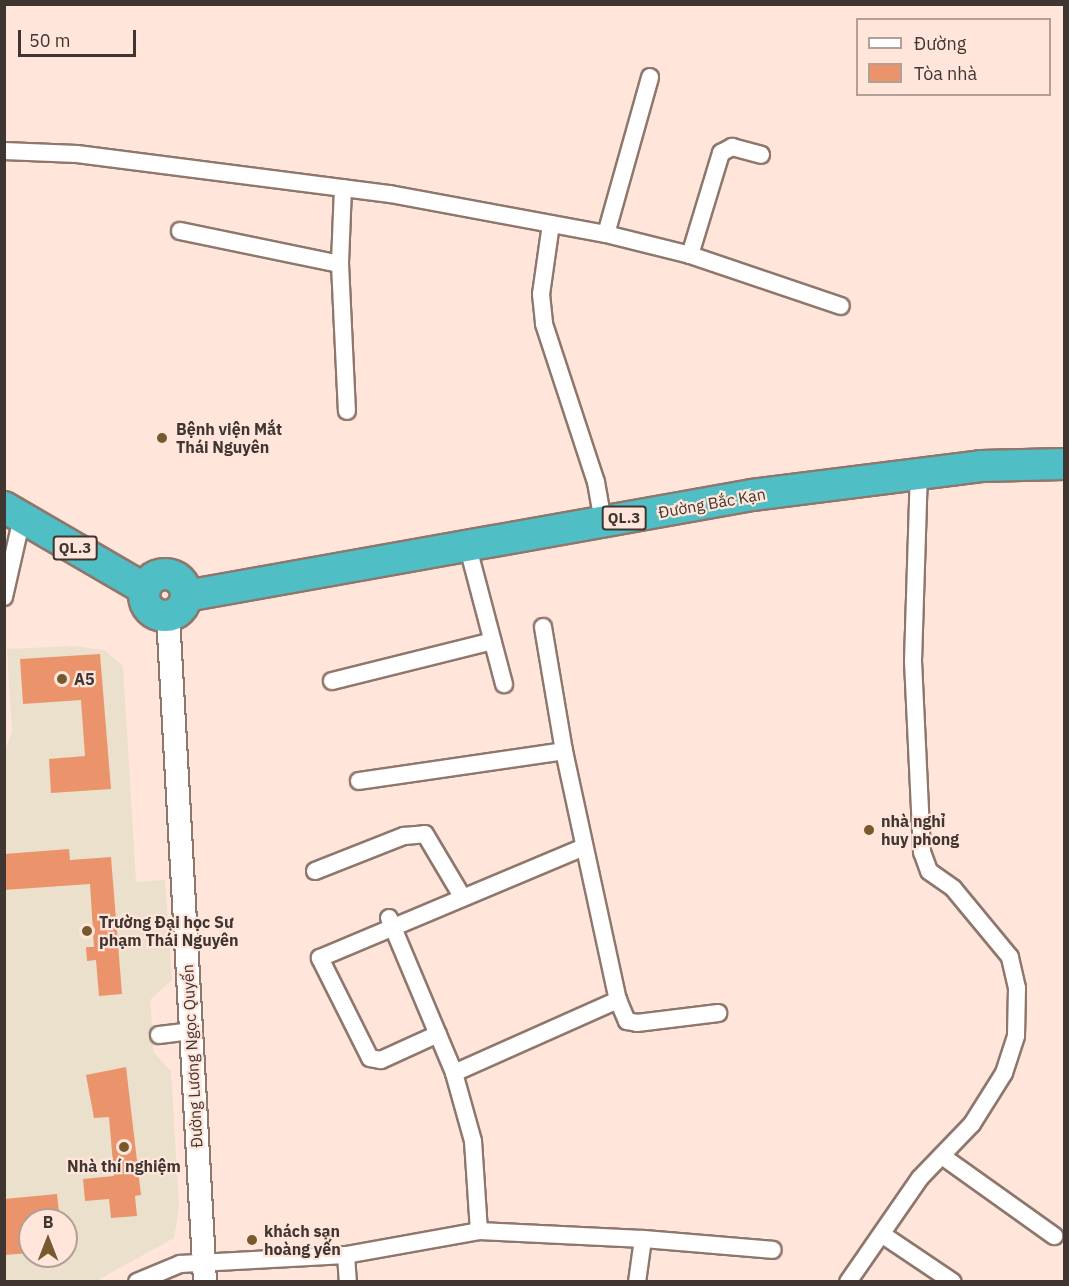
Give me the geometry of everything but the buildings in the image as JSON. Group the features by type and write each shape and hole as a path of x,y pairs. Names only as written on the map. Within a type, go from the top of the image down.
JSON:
{"highway":[{"name":"Đường Bắc Kạn","path":"177,606 467,544 752,495 919,475 1065,464"},
{"name":"QL.3","path":"13,512 145,589 150,580 168,574 178,578 177,606"}],"main road":[{"name":"Đường Lương Ngọc Quyến","path":"177,606 191,1031 205,1273"}],"street":[{"path":"606,234 650,77"},
{"path":"690,255 721,153 732,147 761,155"},
{"path":"4,150 77,154 343,188 606,234 690,255 841,306"},
{"path":"343,188 340,264 346,411"},
{"path":"551,224 541,294 544,324 596,482 603,522"},
{"path":"180,231 340,264"},
{"path":"848,1281 942,1156 972,1124 1005,1073 1016,1036 1017,988 1010,957 953,888 929,871 922,852 913,661 919,475"},
{"path":"4,597 13,512"},
{"path":"467,544 504,684"},
{"path":"543,627 582,848 594,877 618,1000 627,1021 637,1023 717,1012"},
{"path":"332,681 492,641"},
{"path":"359,781 564,750"},
{"path":"315,871 404,836 425,834 463,898"},
{"path":"438,1034 381,1060 370,1058 320,958 391,923 463,898 582,848"},
{"path":"391,923 454,1072 473,1141 479,1231"},
{"path":"454,1072 618,1000"},
{"path":"159,1035 191,1031"},
{"path":"942,1156 1054,1236"},
{"path":"137,1281 180,1264 205,1273 346,1256 479,1231 643,1239 773,1251"},
{"path":"883,1235 953,1281"},
{"path":"637,1281 643,1239"},
{"path":"346,1256 348,1281"}],"shaded area":[{"name":"Trường Đại học Sư phạm Thái Nguyên","path":"74,646 104,650 123,666 136,882 165,880 172,980 150,1000 154,1053 171,1071 179,1207 174,1238 96,1281 5,1282 4,753 12,732 7,649"}],"place":[{"name":"Bệnh viện Mắt Thái Nguyên","path":"162,438"},
{"name":"A5","path":"62,679"},
{"name":"nhà nghỉ huy phong","path":"869,830"},
{"name":"Trường Đại học Sư phạm Thái Nguyên","path":"87,931"},
{"name":"Nhà thí nghiệm","path":"124,1147"},
{"name":"khách sạn hoàng yến","path":"252,1240"}]}
